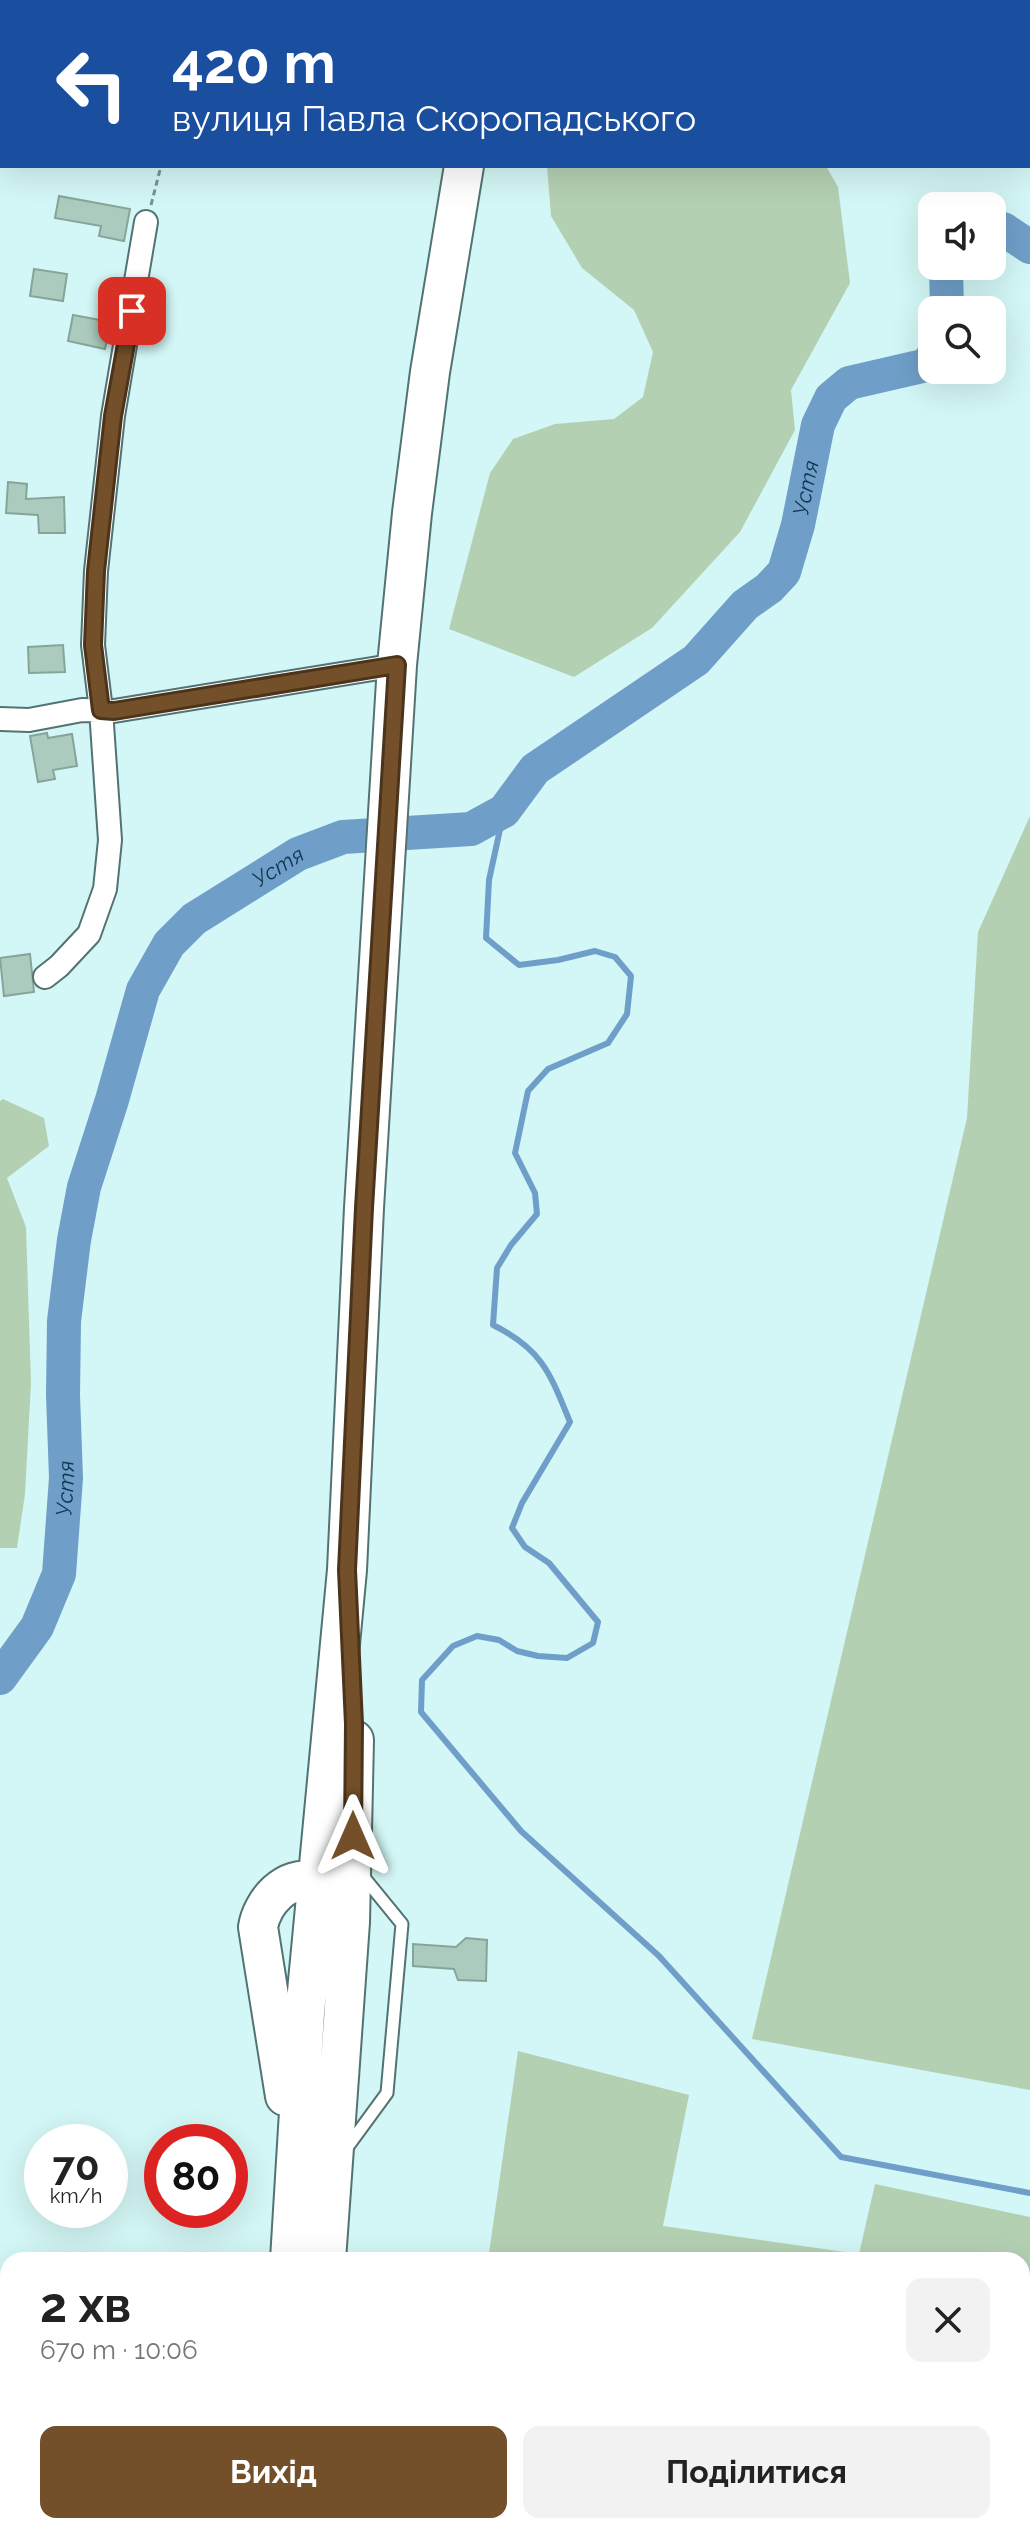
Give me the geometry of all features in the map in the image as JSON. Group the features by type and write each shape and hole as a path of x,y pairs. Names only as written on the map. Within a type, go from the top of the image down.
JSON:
{"highway":[{"path":"290,2252 318,1884 347,1570 364,1208 397,665 430,372 464,168"},
{"path":"326,2252 353,1864 354,1724 347,1570"},
{"path":"296,2157 258,1927 268,1901 291,1883 306,1881 318,1884 351,1902"}],"street":[{"path":"45,977 89,934 105,889 110,840 93,645 96,571 113,416 146,222"},
{"path":"0,719 29,720 82,710 114,711 397,665"}],"lane":[{"path":"331,2169 387,2093 402,1924 353,1864"}],"path":[{"path":"146,222 160,168"}],"green space":[{"path":"547,168 827,168 838,187 850,283 791,390 795,430 740,532 652,628 574,677 449,629 490,473 513,439 555,424 614,419 643,397 653,352 634,310 582,268 551,216"},
{"path":"1030,816 1030,2090 752,2039 967,1118 978,932"},
{"path":"3,1099 44,1118 49,1146 7,1178 26,1227 31,1383 25,1494 17,1548 0,1548 0,1101"},
{"path":"518,2051 689,2095 663,2226 845,2252 489,2252"},
{"path":"875,2184 1030,2217 1030,2252 859,2252"}],"building":[{"path":"59,196 130,209 124,241 99,236 101,226 55,218"},
{"path":"34,269 67,274 63,301 30,296"},
{"path":"73,315 111,322 105,349 68,341"},
{"path":"8,482 27,484 26,499 64,497 65,533 39,533 38,515 6,513"},
{"path":"63,645 65,672 29,673 28,647"},
{"path":"47,733 48,738 72,734 77,766 53,770 55,779 38,782 30,736"},
{"path":"30,954 34,992 4,996 0,958"},
{"path":"466,1938 487,1940 486,1981 458,1980 454,1969 413,1966 413,1944 456,1947"}],"waterway":[{"name":"Устя","path":"1006,231 1030,247"},
{"name":"Устя","path":"946,280 947,296"},
{"name":"Устя","path":"0,1678 37,1627 59,1574 66,1478 64,1321 74,1240 84,1187 143,990 169,944 194,919 298,854 343,837 471,829 504,811 535,769 696,660 745,605 769,588 784,572 798,525 818,425 831,398 849,383 918,367"},
{"path":"504,811 489,880 486,938 519,965 595,951 615,957 631,976 627,1014 608,1043 548,1069 528,1091 515,1153 535,1193 537,1214 511,1245 497,1268 493,1325 534,1353 550,1376 570,1422 522,1503 512,1528 525,1547 549,1563 598,1622 593,1643 567,1658 517,1651 499,1640 477,1636 453,1646 422,1680 421,1712 521,1831 659,1956 841,2157 1030,2193"}],"route":[{"path":"132,311 113,416 96,571 93,645 101,710 114,711 397,665 364,1208 347,1570 354,1724 353,1836"}]}
